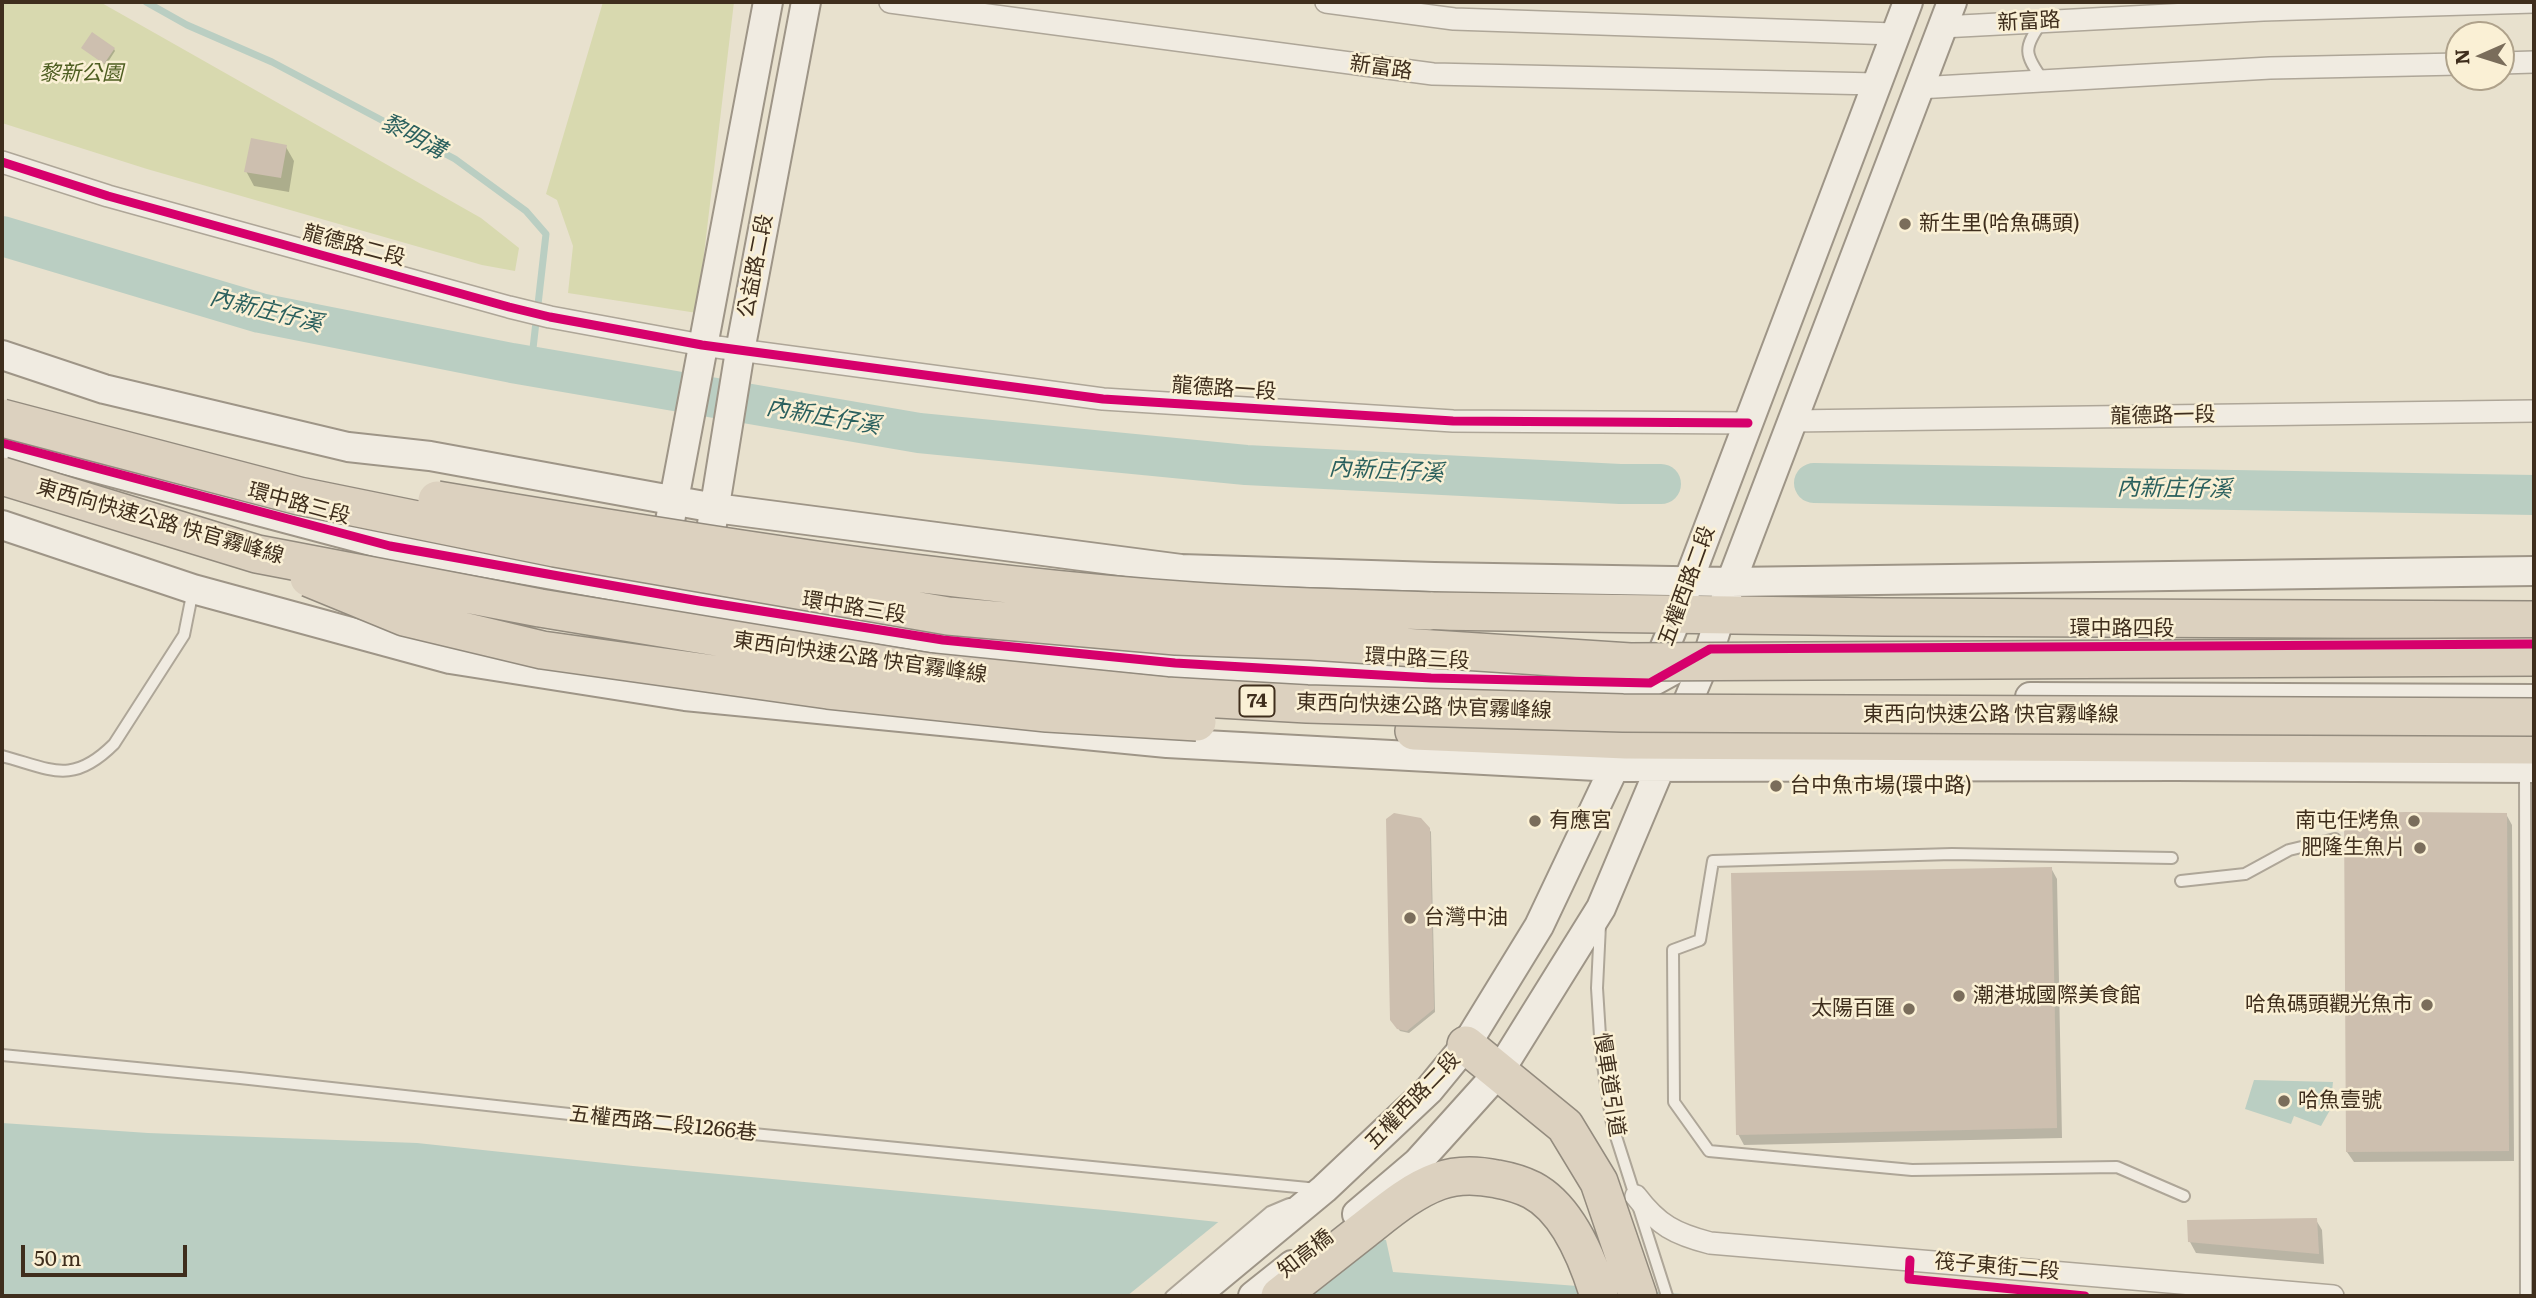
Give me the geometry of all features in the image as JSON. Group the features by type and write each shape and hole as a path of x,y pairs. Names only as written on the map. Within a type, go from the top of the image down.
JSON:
{"highway":[{"path":"2,418 299,496 555,548 948,616 1176,636 1311,641 1630,662 2534,657"},
{"name":"東西向快速公路 快官霧峰線","path":"2,476 257,554 540,607 929,672 1166,696 1307,704 1623,713 2534,717"},
{"path":"299,496 395,491 855,566 1192,601 1430,611 1683,598 1726,599 1885,617 2534,620"},
{"path":"257,554 334,590 404,617 542,650 828,690 1047,713 1414,732 1621,754 1886,740 2531,760"},
{"path":"1466,1045 1565,1126 1599,1182 1638,1296"},
{"path":"1280,1296 1376,1210 1440,1180 1482,1176 1533,1191 1550,1205 1567,1226 1587,1259 1599,1296"}],"street":[{"name":"公益路二段","path":"646,690 676,489 768,2"},
{"name":"公益路二段","path":"685,696 734,384 806,2"},
{"name":"新富路","path":"890,2 1433,75 1876,84"},
{"path":"1326,2 1454,19 1894,34"},
{"name":"五權西路二段","path":"1283,1213 1324,1189 1429,1090 1466,1045 1539,926 1621,754 1647,691 1908,2"},
{"name":"新富路","path":"1947,14 2042,22 2263,10 2534,2"},
{"name":"五權西路二段","path":"1376,1210 1499,1072 1601,908 1710,649 1792,421 1947,14"},
{"path":"2515,63 2534,62"},
{"path":"1918,88 2270,68 2445,64"},
{"name":"龍德路二段","path":"2,162 108,196 509,307 702,345"},
{"name":"龍德路一段","path":"702,345 1103,399 1453,421 1748,423"},
{"path":"2,355 104,388 348,447 717,495 1181,569 1683,598"},
{"name":"龍德路一段","path":"1792,421 2534,411"},
{"name":"環中路三段","path":"2,443 390,546 942,654 1170,679 1433,692 1647,691 1688,699"},
{"name":"環中路三段","path":"2,459 386,558 658,600"},
{"path":"2,525 193,589 450,659 685,696 1167,743 1621,754"},
{"path":"1726,599 2534,571"},
{"name":"環中路四段","path":"1710,649 2534,644"},
{"path":"1647,691 1710,649"},
{"path":"1688,699 2081,696 2534,699"},
{"path":"1667,753 2531,760"},
{"name":"筏子東街二段","path":"1636,1196 1664,1226 1684,1236 1710,1242 2333,1296"},
{"name":"知高橋","path":"1253,1296 1376,1210"},
{"name":"知高橋","path":"1195,1296 1283,1213"}],"lane":[{"path":"2042,22 2030,39 2027,52 2044,81"},
{"path":"2,756 53,771 66,772 86,766 102,756 114,744 146,697 184,635 193,589"},
{"path":"2526,1296 2531,760"},
{"path":"2181,881 2245,874 2289,850 2335,839"},
{"path":"2172,858 1952,854 1713,861 1700,940 1674,950 1674,1102 1709,1151 1912,1170 2118,1167 2184,1196"},
{"name":"慢車道引道","path":"1601,908 1597,988 1601,1052 1612,1124 1667,1296"},
{"name":"五權西路二段1266巷","path":"2,1055 240,1077 743,1133 1324,1189"},
{"path":"1171,1296 1283,1213"}],"green space":[{"name":"黎新公園","path":"2,2 100,2 481,218 519,248 515,271 482,265 147,169 2,123"},
{"path":"603,2 734,2 697,313 568,293 573,246 557,200 546,194"}],"shaded area":[{"path":"2254,1080 2333,1082 2330,1110 2321,1126 2294,1116 2291,1124 2245,1109"},
{"path":"2,1123 148,1133 417,1143 1115,1211 1386,1240 1393,1272 1709,1296 2,1296"}],"pier":[{"path":"1222,1219 1369,1234 1292,1296 1127,1296"}],"building":[{"path":"92,32 115,48 104,64 81,48"},
{"path":"251,138 287,145 281,178 244,172"},
{"name":"台灣中油","path":"1394,813 1421,818 1430,828 1434,1009 1407,1031 1397,1029 1390,1020 1386,819"},
{"name":"哈魚碼頭觀光魚市","path":"2507,813 2509,1151 2346,1152 2344,814"},
{"path":"2052,867 2057,1128 1736,1135 1731,873"},
{"path":"2317,1218 2319,1254 2188,1242 2187,1220"}],"waterway":[{"name":"黎明溝","path":"146,2 187,25 272,62 455,159 526,211 546,234 531,366"},
{"name":"內新庄仔溪","path":"2,236 260,313 512,363 919,433 1246,465 1661,484"},
{"name":"內新庄仔溪","path":"1814,483 2534,495"}],"cycle path":[{"path":"2,162 108,196 509,307 702,345 1103,399 1453,421 1748,423"},
{"path":"2,443 390,546 699,601 943,640 1175,663 1431,678 1650,683 1710,649 2534,644"},
{"path":"1910,1260 1909,1279 2085,1296"}],"place":[{"name":"新生里(哈魚碼頭)","path":"1905,224"},
{"name":"台中魚市場(環中路)","path":"1776,786"},
{"name":"有應宮","path":"1535,821"},
{"name":"南屯任烤魚","path":"2414,821"},
{"name":"肥隆生魚片","path":"2420,848"},
{"name":"台灣中油","path":"1410,918"},
{"name":"潮港城國際美食館","path":"1959,996"},
{"name":"哈魚碼頭觀光魚市","path":"2427,1005"},
{"name":"太陽百匯","path":"1909,1009"},
{"name":"哈魚壹號","path":"2284,1101"}]}
